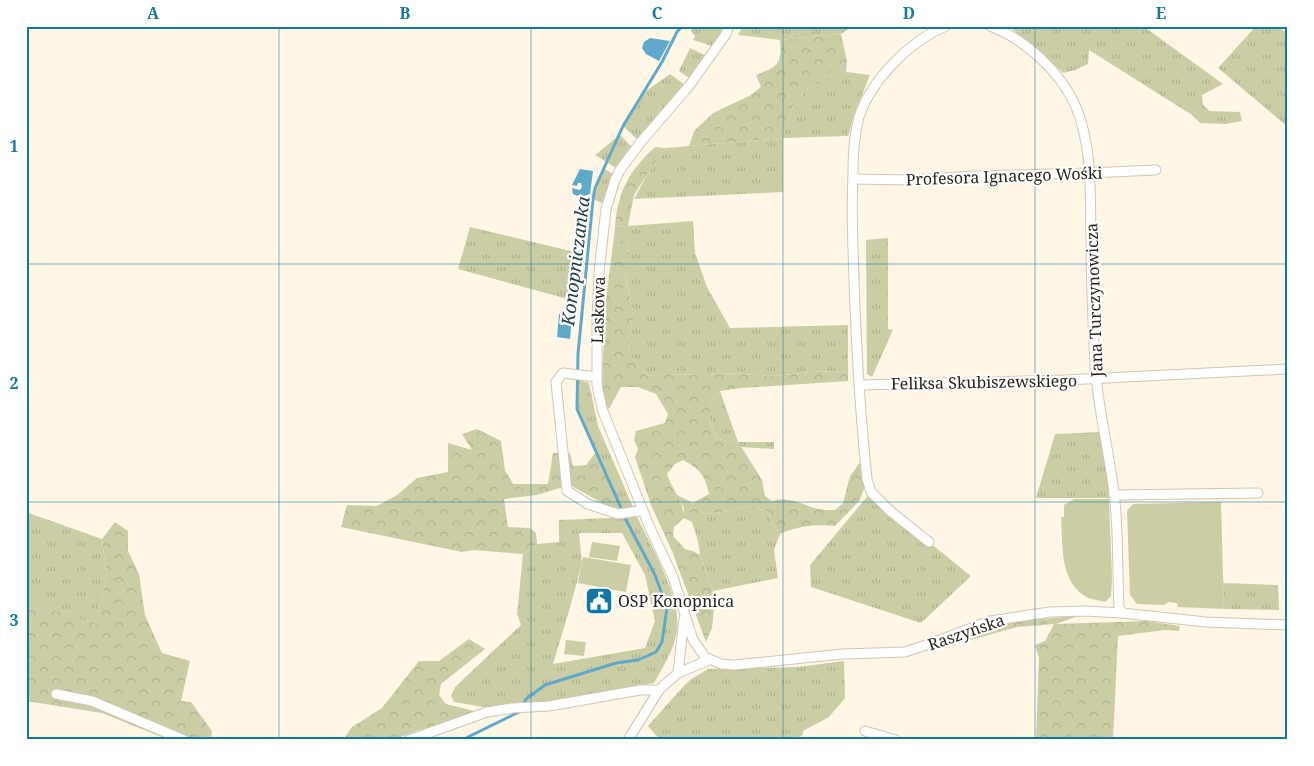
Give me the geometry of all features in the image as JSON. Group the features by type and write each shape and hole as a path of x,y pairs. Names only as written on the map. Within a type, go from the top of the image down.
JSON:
{"street":[{"name":"Laskowa","path":"709,660 704,657 696,646 684,617 672,577 604,417 598,393 597,377 599,272 606,209 611,189 620,170 640,143 689,86 726,34 729,26"},
{"path":"929,542 889,510 871,492 866,470 859,385 852,238 852,179 854,139 860,115 871,92 901,56 922,38 946,26"},
{"name":"Jana Turczynowicza","path":"990,26 1004,32 1026,46 1056,75 1076,107 1082,126 1089,174 1096,379 1114,496 1118,607 1122,613"},
{"name":"Profesora Ignacego Wośki","path":"852,179 911,180 992,175 1089,174 1156,170"},
{"name":"Feliksa Skubiszewskiego","path":"859,385 1096,379 1288,369"},
{"path":"597,377 564,373 556,382 567,490 588,504 618,514 639,511 642,508"},
{"path":"1114,496 1258,493"},
{"name":"Raszyńska","path":"709,660 721,664 734,665 843,654 904,652 1006,617 1050,612 1122,613 1206,622 1288,625"},
{"name":"Laskowa","path":"678,673 684,617"},
{"path":"628,740 659,690 678,673 709,660"},
{"path":"408,740 487,712 512,708 530,708 640,690 659,690"},
{"path":"56,694 92,701 184,740"},
{"path":"865,731 896,740"}],"green space":[{"path":"694,26 723,26 722,32 712,46 693,40 695,36 691,31"},
{"path":"743,26 853,26 841,34 780,40 738,35"},
{"path":"1008,26 1143,26 1223,84 1202,95 1203,105 1210,111 1240,112 1242,121 1226,124 1200,123 1192,115 1089,50 1088,64 1063,73 1040,51"},
{"path":"1256,26 1277,26 1288,34 1288,127 1218,68"},
{"path":"841,34 847,61 846,72 832,70 819,82 807,89 793,106 782,138 689,146 694,131 713,113 749,96 761,87 756,75 777,64 780,55 780,40"},
{"path":"690,48 707,56 689,78 679,71"},
{"path":"832,70 870,75 848,136 783,138 783,192 634,199 648,173 666,148 782,138 793,106 807,89 819,82"},
{"path":"670,74 685,85 638,140 623,126 646,91"},
{"path":"619,134 631,146 616,168 595,155"},
{"path":"655,147 666,148 634,195 628,226 615,227 619,203 626,182 638,165"},
{"path":"603,168 613,174 602,203 593,199"},
{"path":"693,221 695,253 707,287 730,328 848,325 848,373 839,371 775,376 723,373 647,376 629,353 628,341 634,315 625,274 629,252 626,241 613,244 615,227"},
{"path":"470,227 583,254 575,301 458,269"},
{"path":"888,238 888,329 893,330 872,377 867,374 866,240"},
{"path":"626,240 629,253 625,275 634,315 628,341 629,353 647,376 723,373 775,376 839,371 848,373 848,381 720,391 711,400 710,406 711,425 718,439 739,443 762,480 765,496 772,501 791,500 819,509 835,510 843,503 850,476 862,460 865,487 859,501 835,526 807,526 780,534 767,511 749,506 723,512 703,514 690,512 693,503 709,494 701,473 694,466 683,460 675,464 667,474 680,501 684,518 674,527 673,536 685,549 700,555 713,591 712,628 706,642 672,551 651,505 635,457 638,449 634,440 636,431 665,423 668,414 656,394 638,387 621,387 609,409 604,403 602,386 605,308 613,244"},
{"path":"578,380 589,383 598,426 633,507 622,510 577,409"},
{"path":"720,391 738,442 774,442 774,449 742,447 739,443 718,439 711,425 710,411 711,400"},
{"path":"477,429 501,441 505,470 513,484 548,484 553,453 570,453 573,466 586,465 596,452 622,510 611,508 570,485 537,495 504,499 508,527 530,528 536,533 537,544 523,554 473,550 462,552 341,527 347,505 377,506 397,495 417,478 448,472 448,443 472,450 462,434"},
{"path":"1101,432 1112,498 1036,498 1055,434"},
{"path":"871,492 889,510 971,576 921,623 811,587 810,565"},
{"path":"677,495 693,503 690,511 703,514 749,506 767,511 780,534 774,550 778,578 713,591 700,555 692,522 684,518 684,508"},
{"path":"1074,499 1109,499 1112,578 1111,596 1105,602 1083,595 1075,588 1066,569 1061,517 1064,517 1064,505"},
{"path":"1221,502 1224,609 1178,607 1177,603 1168,602 1164,605 1137,604 1130,595 1127,511 1133,504"},
{"path":"26,512 102,539 107,578 98,611 109,629 26,601"},
{"path":"637,517 664,572 675,604 677,618 677,631 673,645 654,683 530,704 483,707 454,702 451,696 455,687 521,625 517,614 523,554 537,544 559,542 559,520","holes":["579,533 622,533 645,575 655,621 645,648 553,664 582,563"]},
{"path":"115,522 128,531 128,551 139,574 145,615 162,653 190,661 181,701 191,702 212,731 211,740 169,740 102,713 26,701 26,601 108,628 98,611 107,578 102,539"},
{"path":"592,542 620,546 617,561 589,557"},
{"path":"583,557 631,565 626,592 578,583"},
{"path":"1223,583 1278,585 1279,610 1224,609"},
{"path":"1078,616 1056,624 1147,621 1180,626 1179,631 1165,630 1118,636 1113,740 1036,740 1039,658 1035,645 1045,641 1054,624 1017,627 953,645 955,639 998,622"},
{"path":"469,639 485,649 441,684 439,695 446,704 474,711 459,718 393,740 343,740 352,727 382,708 419,661 439,661"},
{"path":"566,640 586,642 584,656 564,654"},
{"path":"844,661 845,698 829,717 803,731 802,736 791,740 660,740 648,726 691,679 708,669 798,667"}],"water":[{"path":"650,38 670,41 659,61 646,54 642,48 644,42"},
{"path":"580,169 593,171 590,194 580,197 573,194 572,188 580,190 582,187 581,183 578,183 577,186 572,185"},
{"path":"559,314 572,316 570,339 557,337"}],"waterway":[{"name":"Konopniczanka","path":"622,510 577,409 578,354 593,199 595,188 623,126 682,26"},
{"name":"Konopniczanka","path":"462,740 519,712 526,699 545,685 616,663 638,660 656,652 662,642 667,608 655,575 625,518"}],"place":[{"name":"OSP Konopnica","path":"599,601"}]}
